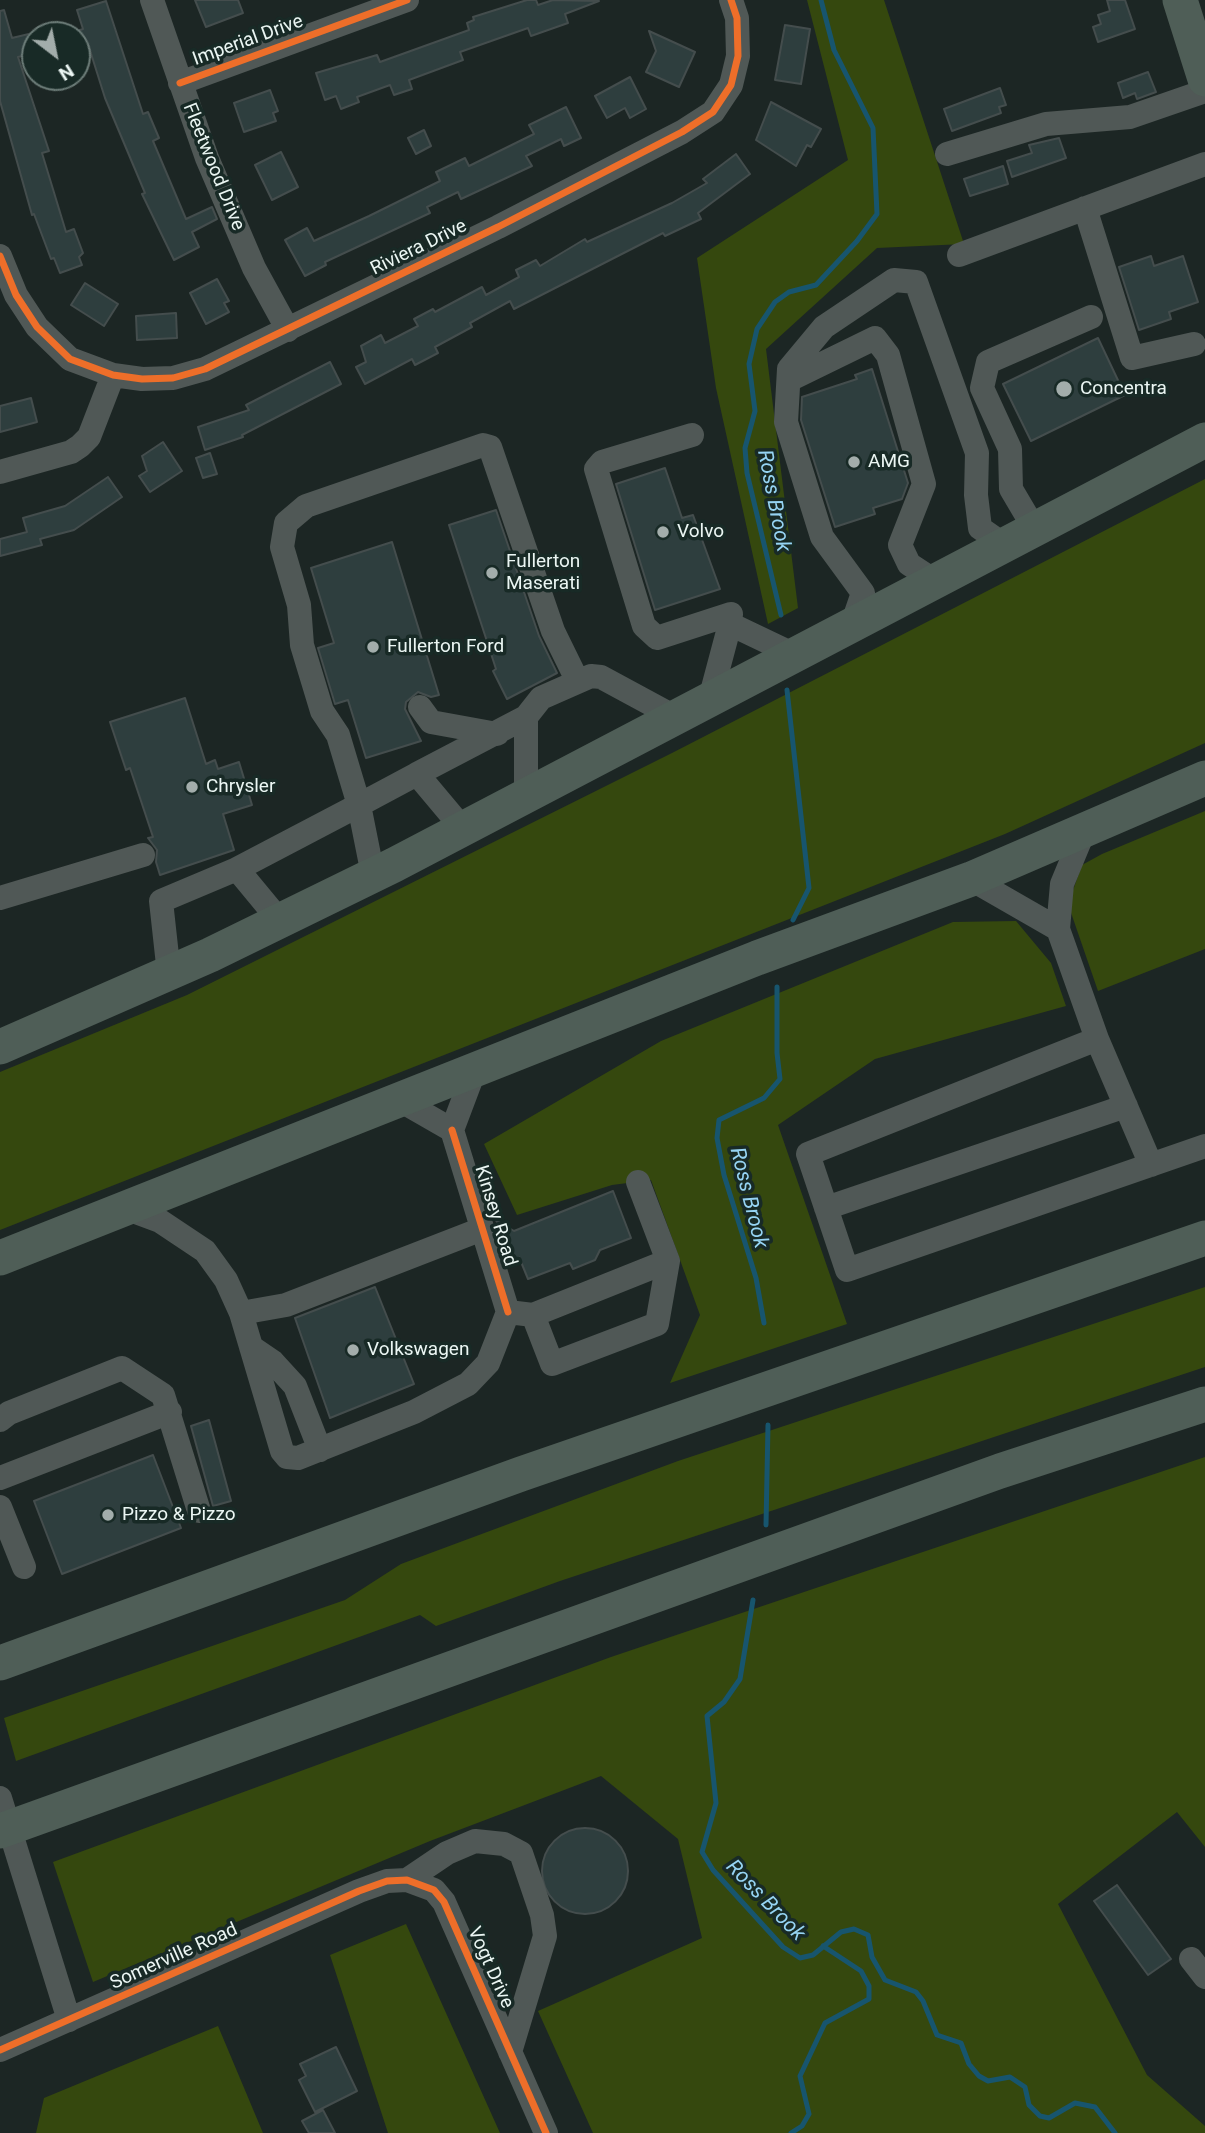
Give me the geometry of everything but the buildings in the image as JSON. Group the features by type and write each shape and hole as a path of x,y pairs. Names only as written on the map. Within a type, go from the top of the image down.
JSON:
{"highway":[{"path":"1190,9 1205,79"},
{"path":"0,1047 169,974 373,876 1205,440"},
{"path":"0,1258 757,958 971,879 1205,778"},
{"path":"1098,826 1205,791"},
{"path":"0,1663 521,1474 1205,1238"},
{"path":"0,1831 961,1484 1205,1404"}],"street":[{"name":"Fleetwood Drive","path":"152,0 207,158 254,268 288,330"},
{"name":"Imperial Drive","path":"180,83 407,0"},
{"name":"Riviera Drive","path":"0,256 16,295 54,347 70,359 113,374 142,379 173,379 205,369 682,132 713,112 731,85 738,56 737,18 731,0"},
{"path":"947,154 1046,124 1130,117 1205,91"},
{"path":"959,255 1205,164"},
{"path":"1085,208 1132,358 1194,344"},
{"path":"852,625 863,593 822,537 786,422 789,369 824,327 894,280 916,282 977,453 976,495 980,528 1003,544"},
{"path":"1034,528 1011,489 1010,449 982,388 988,362 1091,317"},
{"path":"789,380 875,338 888,355 924,484 900,545 909,564 935,580"},
{"path":"0,472 71,452 80,446 89,437 113,374"},
{"path":"692,435 602,462 596,469 644,626 657,638 732,614 710,699"},
{"path":"373,876 359,805 338,735 322,711 302,645 299,605 282,547 286,523 295,512 483,445 490,447 553,631 577,680"},
{"path":"730,624 795,654"},
{"path":"169,974 161,901 237,869 497,734 526,717 541,698 577,680 591,676 601,677 675,717"},
{"path":"420,707 431,722 497,734"},
{"path":"526,717 526,798"},
{"path":"417,774 464,830"},
{"path":"1098,826 1062,884 1058,929 1097,1039 1151,1165"},
{"path":"0,898 143,855"},
{"path":"237,869 280,921"},
{"path":"971,879 1058,929"},
{"path":"1097,1039 808,1154 846,1270 1205,1146"},
{"path":"398,1099 452,1130 475,1069"},
{"path":"826,1208 1126,1106"},
{"name":"Kinsey Road","path":"452,1130 482,1229 520,1314 552,1364 657,1324 668,1261"},
{"path":"125,1208 160,1221 205,1251 226,1280 241,1313 284,1454 294,1459 414,1412 468,1384 488,1363 520,1314 668,1261 638,1182"},
{"path":"241,1313 286,1305 482,1229"},
{"path":"251,1347 273,1362 295,1386 320,1450"},
{"path":"0,1420 9,1413 122,1368 163,1395 199,1511"},
{"path":"0,1478 170,1412"},
{"path":"0,1507 24,1567"},
{"path":"0,1798 69,2020"},
{"path":"407,1880 447,1853 475,1841 504,1844 521,1853 542,1915 545,1936 510,2052"},
{"name":"Somerville Road","path":"0,2050 359,1891 387,1881 407,1880"},
{"name":"Vogt Drive","path":"407,1880 434,1890 444,1902 546,2133"}],"green space":[{"path":"807,0 884,0 964,244 877,248 766,349 798,608 768,624 716,388 697,258 848,160"},
{"path":"1205,479 1205,743 1005,834 0,1230 0,1072 187,995 672,753"},
{"path":"1205,811 1205,949 1098,991 1068,904 1082,865"},
{"path":"1016,921 1051,963 1066,1006 875,1059 778,1125 847,1324 670,1383 700,1315 651,1180 612,1185 517,1215 484,1144 661,1041 953,922"},
{"path":"1205,1287 1205,1367 560,1581 436,1626 420,1615 16,1761 4,1718 345,1600 401,1564 678,1461"},
{"path":"1205,1457 1205,1847 1177,1812 1058,1904 1147,2075 1205,2126 1205,2133 593,2133 538,2011 702,1938 678,1839 601,1776 430,1841 93,1982 53,1862 611,1657"},
{"path":"406,1924 500,2133 388,2133 330,1955"},
{"path":"218,2026 263,2133 36,2133 44,2098"}],"waterway":[{"name":"Ross Brook","path":"781,615 747,473 745,448 755,411 749,364 757,329 775,302 789,292 816,285 857,241 877,214 873,128 834,50 821,0"},
{"name":"Ross Brook","path":"787,690 809,888 793,920"},
{"name":"Ross Brook","path":"764,1323 756,1278 724,1175 717,1138 719,1120 764,1098 780,1079 777,1053 777,987"},
{"name":"Ross Brook","path":"766,1525 768,1425"},
{"name":"Ross Brook","path":"753,1600 740,1679 724,1702 707,1716 716,1803 702,1852 713,1870 783,1947 800,1958 813,1955 841,1932 854,1929 868,1935 872,1957 885,1980 916,1992 923,2001 937,2035 961,2043 969,2064 979,2076 988,2081 1010,2077 1025,2087 1029,2105 1040,2116 1049,2118 1075,2103 1095,2107 1115,2133"},
{"path":"791,2133 802,2126 809,2114 800,2076 825,2023 869,1999 869,1986 861,1971 823,1946"}],"cycle path":[{"path":"180,83 407,0"},
{"path":"0,256 16,295 37,327 70,359 113,375 142,379 173,378 205,369 498,227 682,132 713,112 731,85 738,56 737,18 731,0"},
{"path":"452,1130 508,1312"},
{"path":"0,2050 359,1891 387,1881 407,1880 434,1890 444,1902 546,2133"}],"place":[{"name":"Concentra","path":"1064,389"},
{"name":"AMG","path":"854,462"},
{"name":"Volvo","path":"663,532"},
{"name":"Fullerton Maserati","path":"492,573"},
{"name":"Fullerton Ford","path":"373,647"},
{"name":"Chrysler","path":"192,787"},
{"name":"Volkswagen","path":"353,1350"},
{"name":"Pizzo & Pizzo","path":"108,1515"}]}
